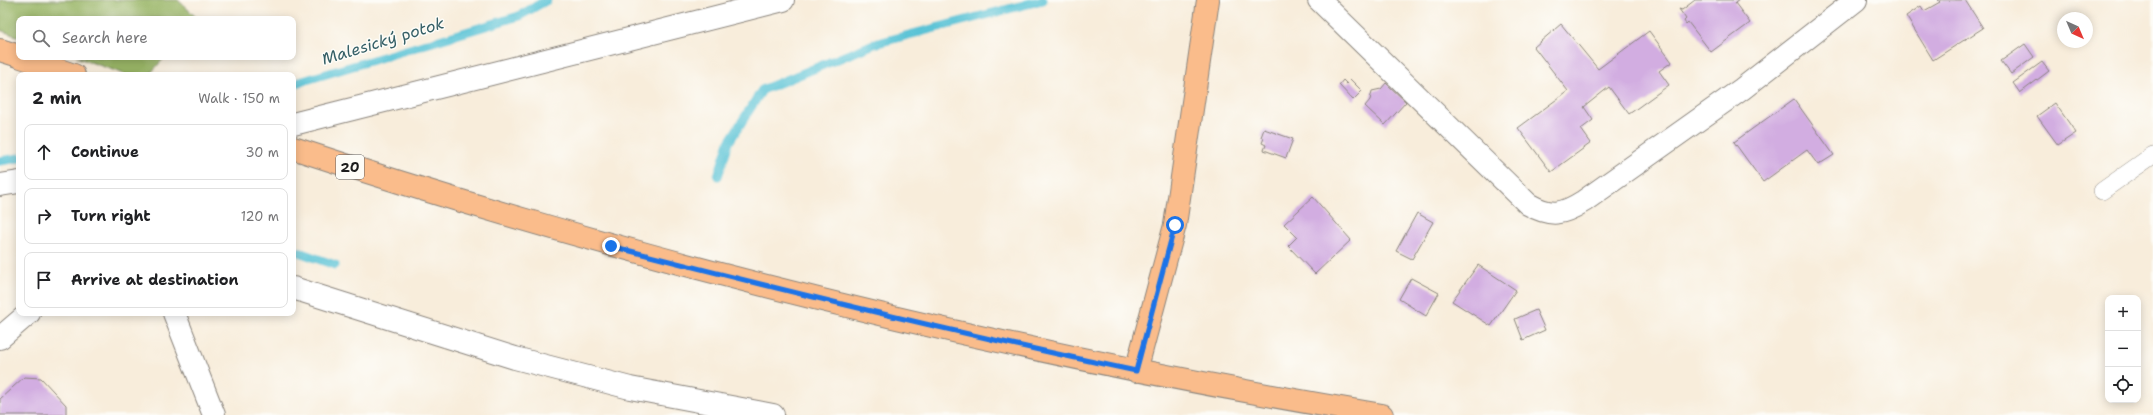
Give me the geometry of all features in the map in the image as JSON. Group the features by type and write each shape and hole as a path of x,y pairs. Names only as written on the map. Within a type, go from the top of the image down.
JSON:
{"main road":[{"path":"1136,371 1175,225 1208,0"},
{"path":"0,50 16,56"},
{"path":"29,60 65,72"},
{"name":"20","path":"296,149 406,185 611,246 811,298 981,338 1136,371 1382,415"}],"street":[{"path":"296,123 783,0"},
{"path":"1319,0 1528,204 1539,210 1553,214 1569,211 1584,201 1742,89 1856,0"},
{"path":"0,185 16,182"},
{"path":"296,289 515,358 622,386 773,415"},
{"path":"0,338 26,316"},
{"path":"175,316 214,415"}],"lane":[{"path":"2102,191 2153,155"}],"green space":[{"path":"0,0 178,0 195,16 16,16 16,36 0,30"},
{"path":"84,60 162,60 152,72 118,72"}],"building":[{"path":"1695,0 1739,0 1735,3 1750,23 1711,52 1688,22 1686,24 1684,21 1686,19 1679,9 1682,10"},
{"path":"1938,0 1965,0 1983,28 1933,60 1906,16 1921,6 1924,11 1940,2"},
{"path":"1561,24 1598,69 1649,31 1672,62 1659,71 1669,85 1629,114 1609,87 1584,107 1593,120 1581,129 1591,143 1551,172 1518,128 1568,91 1534,47"},
{"path":"2025,44 2034,57 2011,74 2001,61"},
{"path":"2042,62 2049,71 2020,93 2013,83"},
{"path":"1343,80 1347,84 1351,80 1362,91 1353,100 1339,85"},
{"path":"1386,83 1406,102 1385,125 1365,106 1370,100 1372,91 1381,89"},
{"path":"1794,99 1834,155 1818,165 1807,150 1763,182 1734,142"},
{"path":"2055,103 2076,133 2058,145 2037,116"},
{"path":"1264,129 1293,139 1286,158 1264,150 1266,145 1262,143 1264,138 1261,137"},
{"path":"1313,197 1351,240 1315,274 1288,246 1297,237 1284,224"},
{"path":"1417,213 1433,222 1412,259 1396,251"},
{"path":"1478,265 1516,290 1491,326 1452,301"},
{"path":"1411,278 1439,293 1426,316 1399,299"},
{"path":"1536,310 1545,330 1523,340 1515,319"},
{"path":"24,377 41,378 66,405 66,415 0,415 0,399"}],"waterway":[{"name":"Malesický potok","path":"296,83 519,16 547,0"},
{"path":"718,176 729,142 762,90 874,44 1043,0"},
{"name":"Malesický potok","path":"0,161 16,158"},
{"path":"296,251 335,265"}],"route":[{"path":"611,246 811,298 981,338 1136,371 1175,225"}]}
